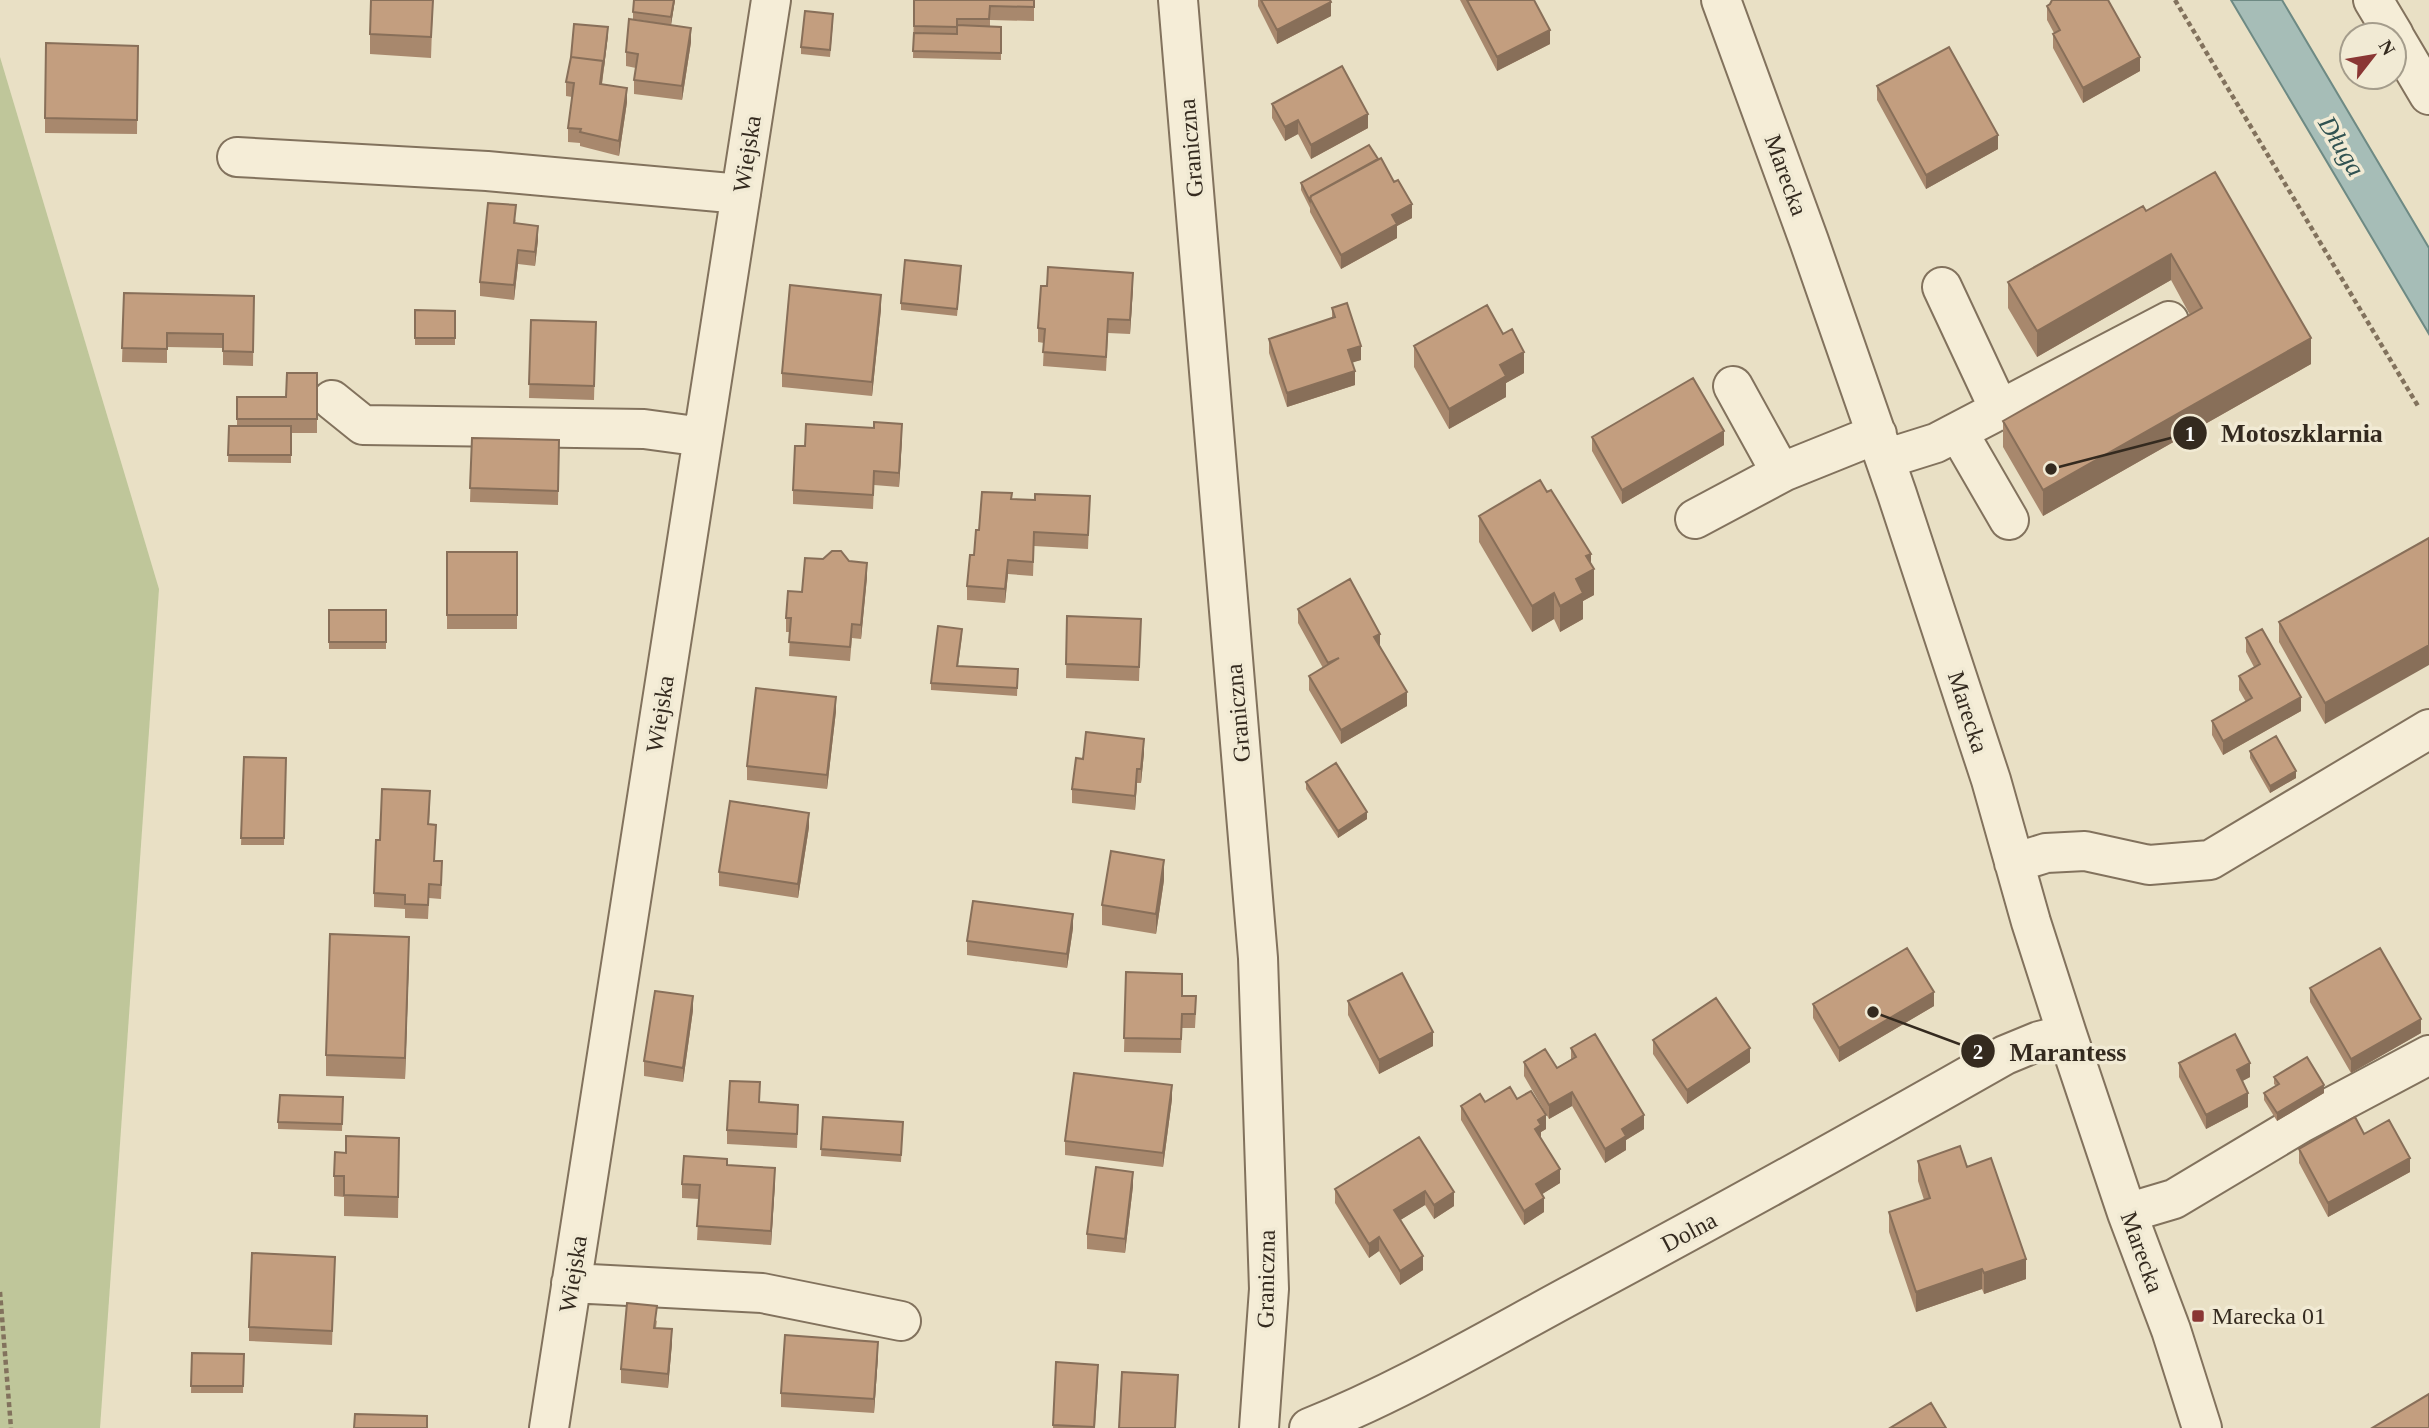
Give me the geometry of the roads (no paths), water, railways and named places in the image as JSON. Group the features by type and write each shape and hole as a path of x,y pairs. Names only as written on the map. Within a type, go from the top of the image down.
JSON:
{"street":[{"name":"Wiejska","path":"549,1428 771,0"},
{"name":"Graniczna","path":"1178,0 1258,958 1269,1289 1259,1428"},
{"name":"Marecka","path":"1721,0 1881,447 1991,780 2067,1034 2127,1213 2171,1330 2202,1428"},
{"path":"2373,0 2386,21"},
{"path":"2408,59 2429,94"},
{"path":"237,156 487,171 741,194"},
{"path":"1942,287 2000,411"},
{"path":"1695,519 1780,473 1881,447 1936,443 2169,321"},
{"path":"1733,386 1780,473"},
{"path":"332,400 363,425 644,429 703,437"},
{"path":"1958,432 2009,520"},
{"path":"2014,863 2046,853 2085,851 2149,866 2210,860 2429,729"},
{"name":"Dolna","path":"1309,1428 1459,1355 1763,1192 2006,1055 2039,1041 2067,1034"},
{"path":"2127,1213 2174,1199 2301,1123 2429,1055"},
{"path":"571,1283 762,1293 901,1321"}],"water":[{"name":"Długa","path":"2231,0 2282,0 2429,248 2429,334"}],"place":[{"name":"Motoszklarnia","path":"2051,469"},
{"name":"Marantess","path":"1873,1012"},
{"name":"Marecka 01","path":"2198,1316"}]}
